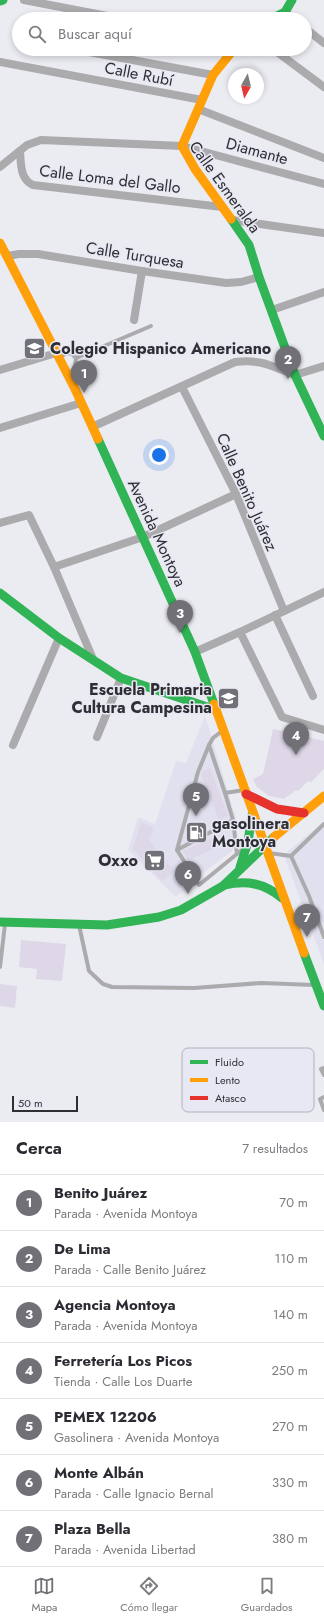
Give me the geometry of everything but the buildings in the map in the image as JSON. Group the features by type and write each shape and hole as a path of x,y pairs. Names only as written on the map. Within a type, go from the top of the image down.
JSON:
{"main road":[{"path":"0,1 4,0"},
{"path":"285,12 292,0"},
{"path":"182,146 213,75 228,56"},
{"name":"Calle Esmeralda","path":"182,146 192,164 249,245 295,376 324,436"},
{"name":"Avenida Montoya","path":"0,243 69,377 195,652 252,813 324,1006"},
{"path":"0,592 59,638 121,678 216,710"},
{"path":"245,792 277,809 304,813"},
{"path":"223,886 240,869 266,849 324,796"},
{"path":"240,869 247,846 252,813"},
{"path":"2,922 107,924 159,917 181,910 223,886 237,882 255,882 272,888 284,900"}],"street":[{"path":"24,0 87,12"},
{"path":"312,34 324,43"},
{"path":"111,56 213,75"},
{"path":"282,56 324,87"},
{"name":"Calle Rubí","path":"0,62 202,100"},
{"path":"198,109 324,158"},
{"name":"Calle Esmeralda","path":"0,167 28,145 41,140 182,146"},
{"name":"Diamante","path":"182,146 324,184"},
{"name":"Calle Loma del Gallo","path":"20,151 24,177 27,182 33,184 222,207"},
{"path":"232,220 324,233"},
{"name":"Calle Turquesa","path":"7,256 38,254 226,283 241,282 259,277"},
{"path":"134,320 142,271"},
{"path":"272,310 324,292"},
{"path":"0,370 57,355"},
{"path":"92,426 235,362 249,360 261,362 295,376 324,366"},
{"name":"Calle Benito Juárez","path":"182,386 236,494 284,611"},
{"path":"0,428 81,403"},
{"path":"54,567 143,537 236,494"},
{"path":"0,523 28,515 54,567 93,659"},
{"path":"195,652 324,592"},
{"path":"275,615 313,696"},
{"path":"240,632 282,717 324,730"},
{"path":"13,745 59,638"},
{"path":"97,737 121,678"}],"lane":[{"path":"76,358 151,326"},
{"path":"57,355 67,353 72,354 76,358"},
{"path":"69,377 75,366 76,358"},
{"path":"206,896 177,850 198,772 213,738 223,730"},
{"path":"209,745 233,820 237,854"},
{"path":"225,793 245,792"},
{"path":"177,850 233,820"},
{"path":"291,856 324,824"},
{"path":"199,885 247,846"},
{"path":"266,849 291,856"},
{"path":"291,856 309,896 324,937"},
{"path":"0,967 3,945 2,922"},
{"path":"78,924 89,971 104,984 112,987 194,988 261,983 316,985"},
{"path":"324,1068 322,1069 324,1075"},
{"path":"324,1097 320,1099 324,1110"}],"shaded area":[{"path":"205,716 236,818 231,829 236,842 232,851 188,884 190,888 175,896 128,850 138,817 155,824 176,761 186,763"},
{"path":"324,821 324,964 284,855"}],"traffic: fast":[{"path":"285,12 292,0"},
{"path":"231,219 249,245 259,277 295,375 324,436"},
{"path":"98,439 195,652 214,704"},
{"path":"0,593 59,638 121,678 216,710"},
{"path":"240,867 248,842 252,815"},
{"path":"0,922 107,925 159,917 181,910 223,886 274,837"},
{"path":"224,885 240,883 255,884 269,889 282,898"},
{"path":"304,953 324,1006"}],"traffic: slow":[{"path":"228,56 213,75 182,146 195,169 231,219"},
{"path":"0,243 75,389 98,439"},
{"path":"214,704 304,953"},
{"path":"274,837 324,796"}],"traffic: jam":[{"path":"246,794 277,809 304,813"}],"place":[{"name":"Colegio Hispanico Americano","path":"34,348"},
{"name":"De Lima","path":"288,379"},
{"name":"Benito Juárez","path":"84,393"},
{"name":"Agencia Montoya","path":"180,633"},
{"name":"Escuela Primaria Cultura Campesina","path":"228,698"},
{"name":"Ferretería Los Picos","path":"296,755"},
{"name":"PEMEX 12206","path":"196,816"},
{"name":"gasolinera Montoya","path":"197,832"},
{"name":"Oxxo","path":"154,860"},
{"name":"Monte Albán","path":"188,894"},
{"name":"Plaza Bella","path":"307,937"}]}
